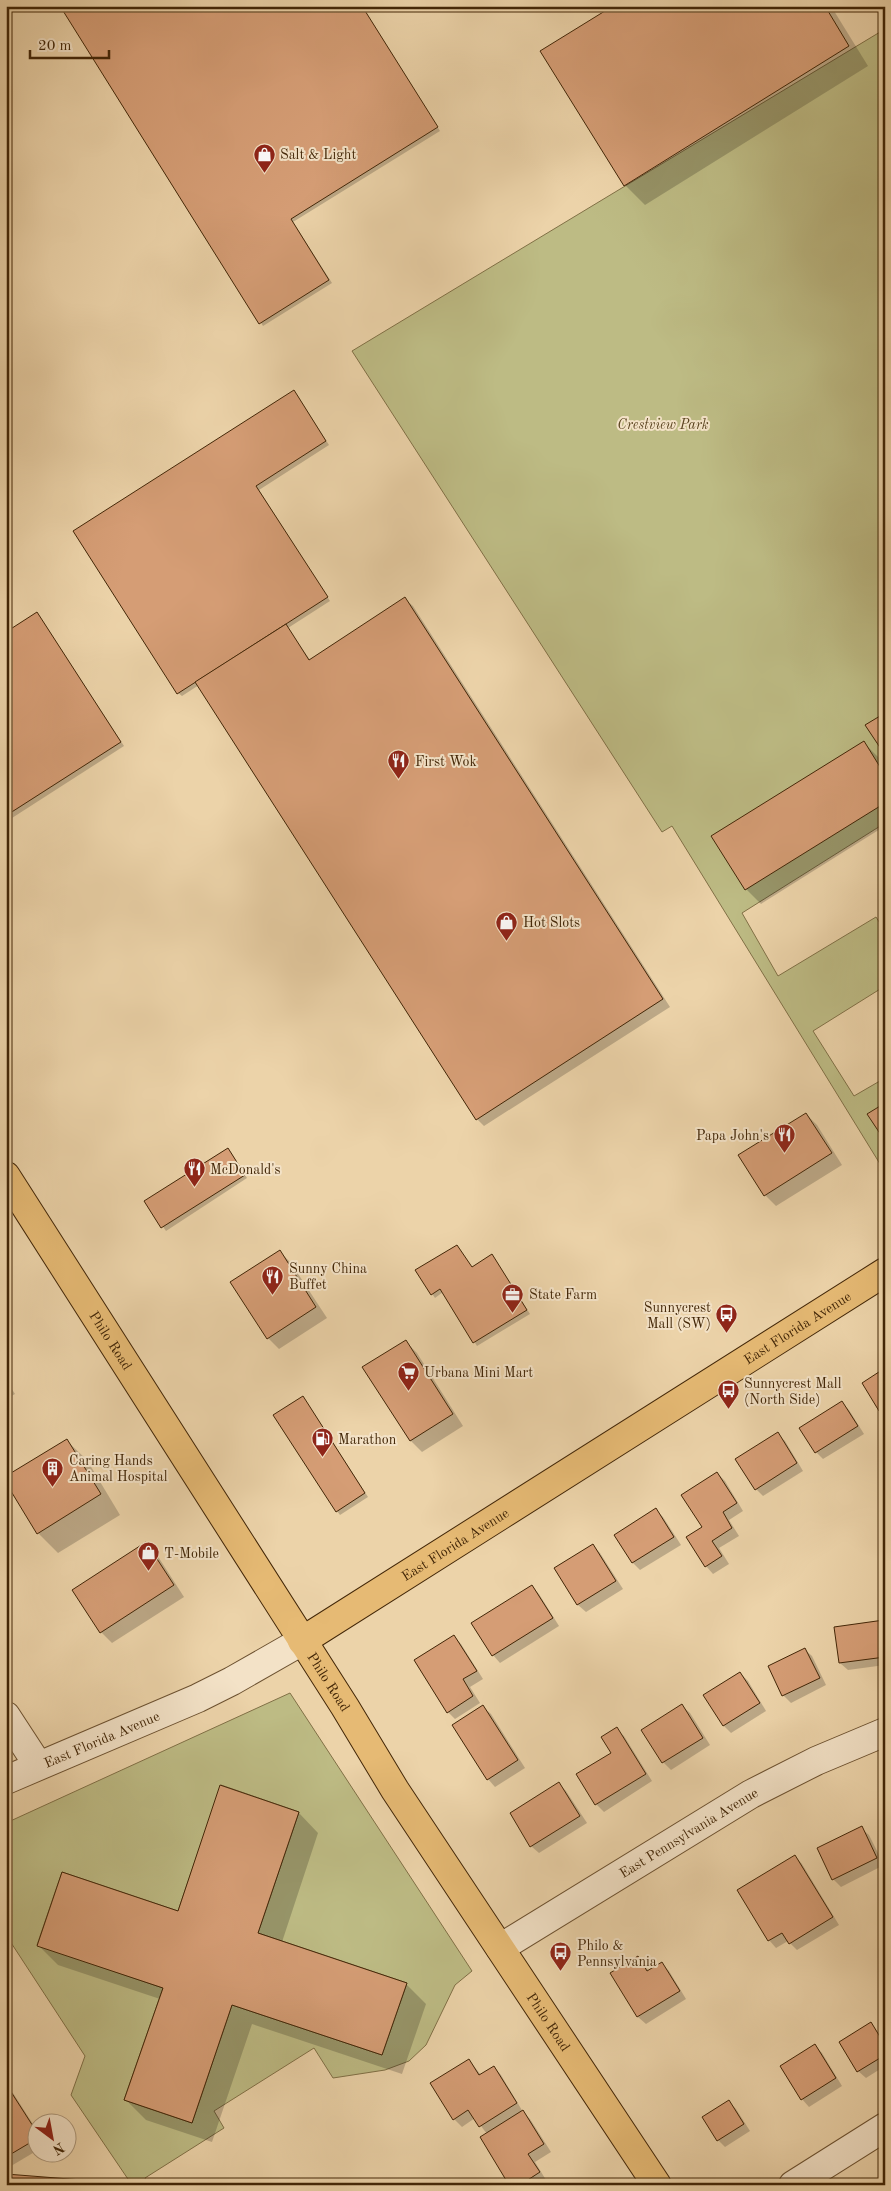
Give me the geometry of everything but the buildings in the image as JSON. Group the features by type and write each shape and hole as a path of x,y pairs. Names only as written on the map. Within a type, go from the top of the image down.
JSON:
{"main road":[{"name":"Philo Road","path":"6,1176 395,1790 657,2185"},
{"name":"East Florida Avenue","path":"302,1642 885,1272"}],"street":[{"name":"East Florida Avenue","path":"6,1780 198,1698 302,1642"},
{"path":"6,1716 38,1765"},
{"name":"East Pennsylvania Avenue","path":"500,1948 751,1794 816,1761 885,1732"},
{"path":"794,2185 885,2128"}],"green space":[{"name":"Crestview Park","path":"885,29 885,823 742,913 778,976 876,917 885,931 885,986 813,1031 854,1096 885,1078 885,1172 672,826 662,832 352,351"},
{"path":"290,1693 472,1971 455,1985 426,2045 409,2061 385,2070 333,2078 314,2048 214,2111 224,2128 145,2178 149,2185 132,2185 71,2095 85,2056 6,1935 6,1823","holes":["221,1785 299,1812 258,1933 407,1983 382,2055 232,2005 192,2123 124,2100 163,1988 37,1945 62,1872 178,1911"]}],"place":[{"name":"Salt & Light","path":"264,173"},
{"name":"First Wok","path":"399,780"},
{"name":"Hot Slots","path":"507,941"},
{"name":"Papa John's","path":"785,1154"},
{"name":"McDonald's","path":"194,1188"},
{"name":"Sunny China Buffet","path":"273,1295"},
{"name":"State Farm","path":"513,1313"},
{"name":"Sunnycrest Mall (SW)","path":"727,1334"},
{"name":"Urbana Mini Mart","path":"408,1391"},
{"name":"Sunnycrest Mall (North Side)","path":"728,1410"},
{"name":"Marathon","path":"322,1458"},
{"name":"Caring Hands Animal Hospital","path":"53,1487"},
{"name":"T-Mobile","path":"148,1572"},
{"name":"Philo & Pennsylvania","path":"561,1972"}]}
